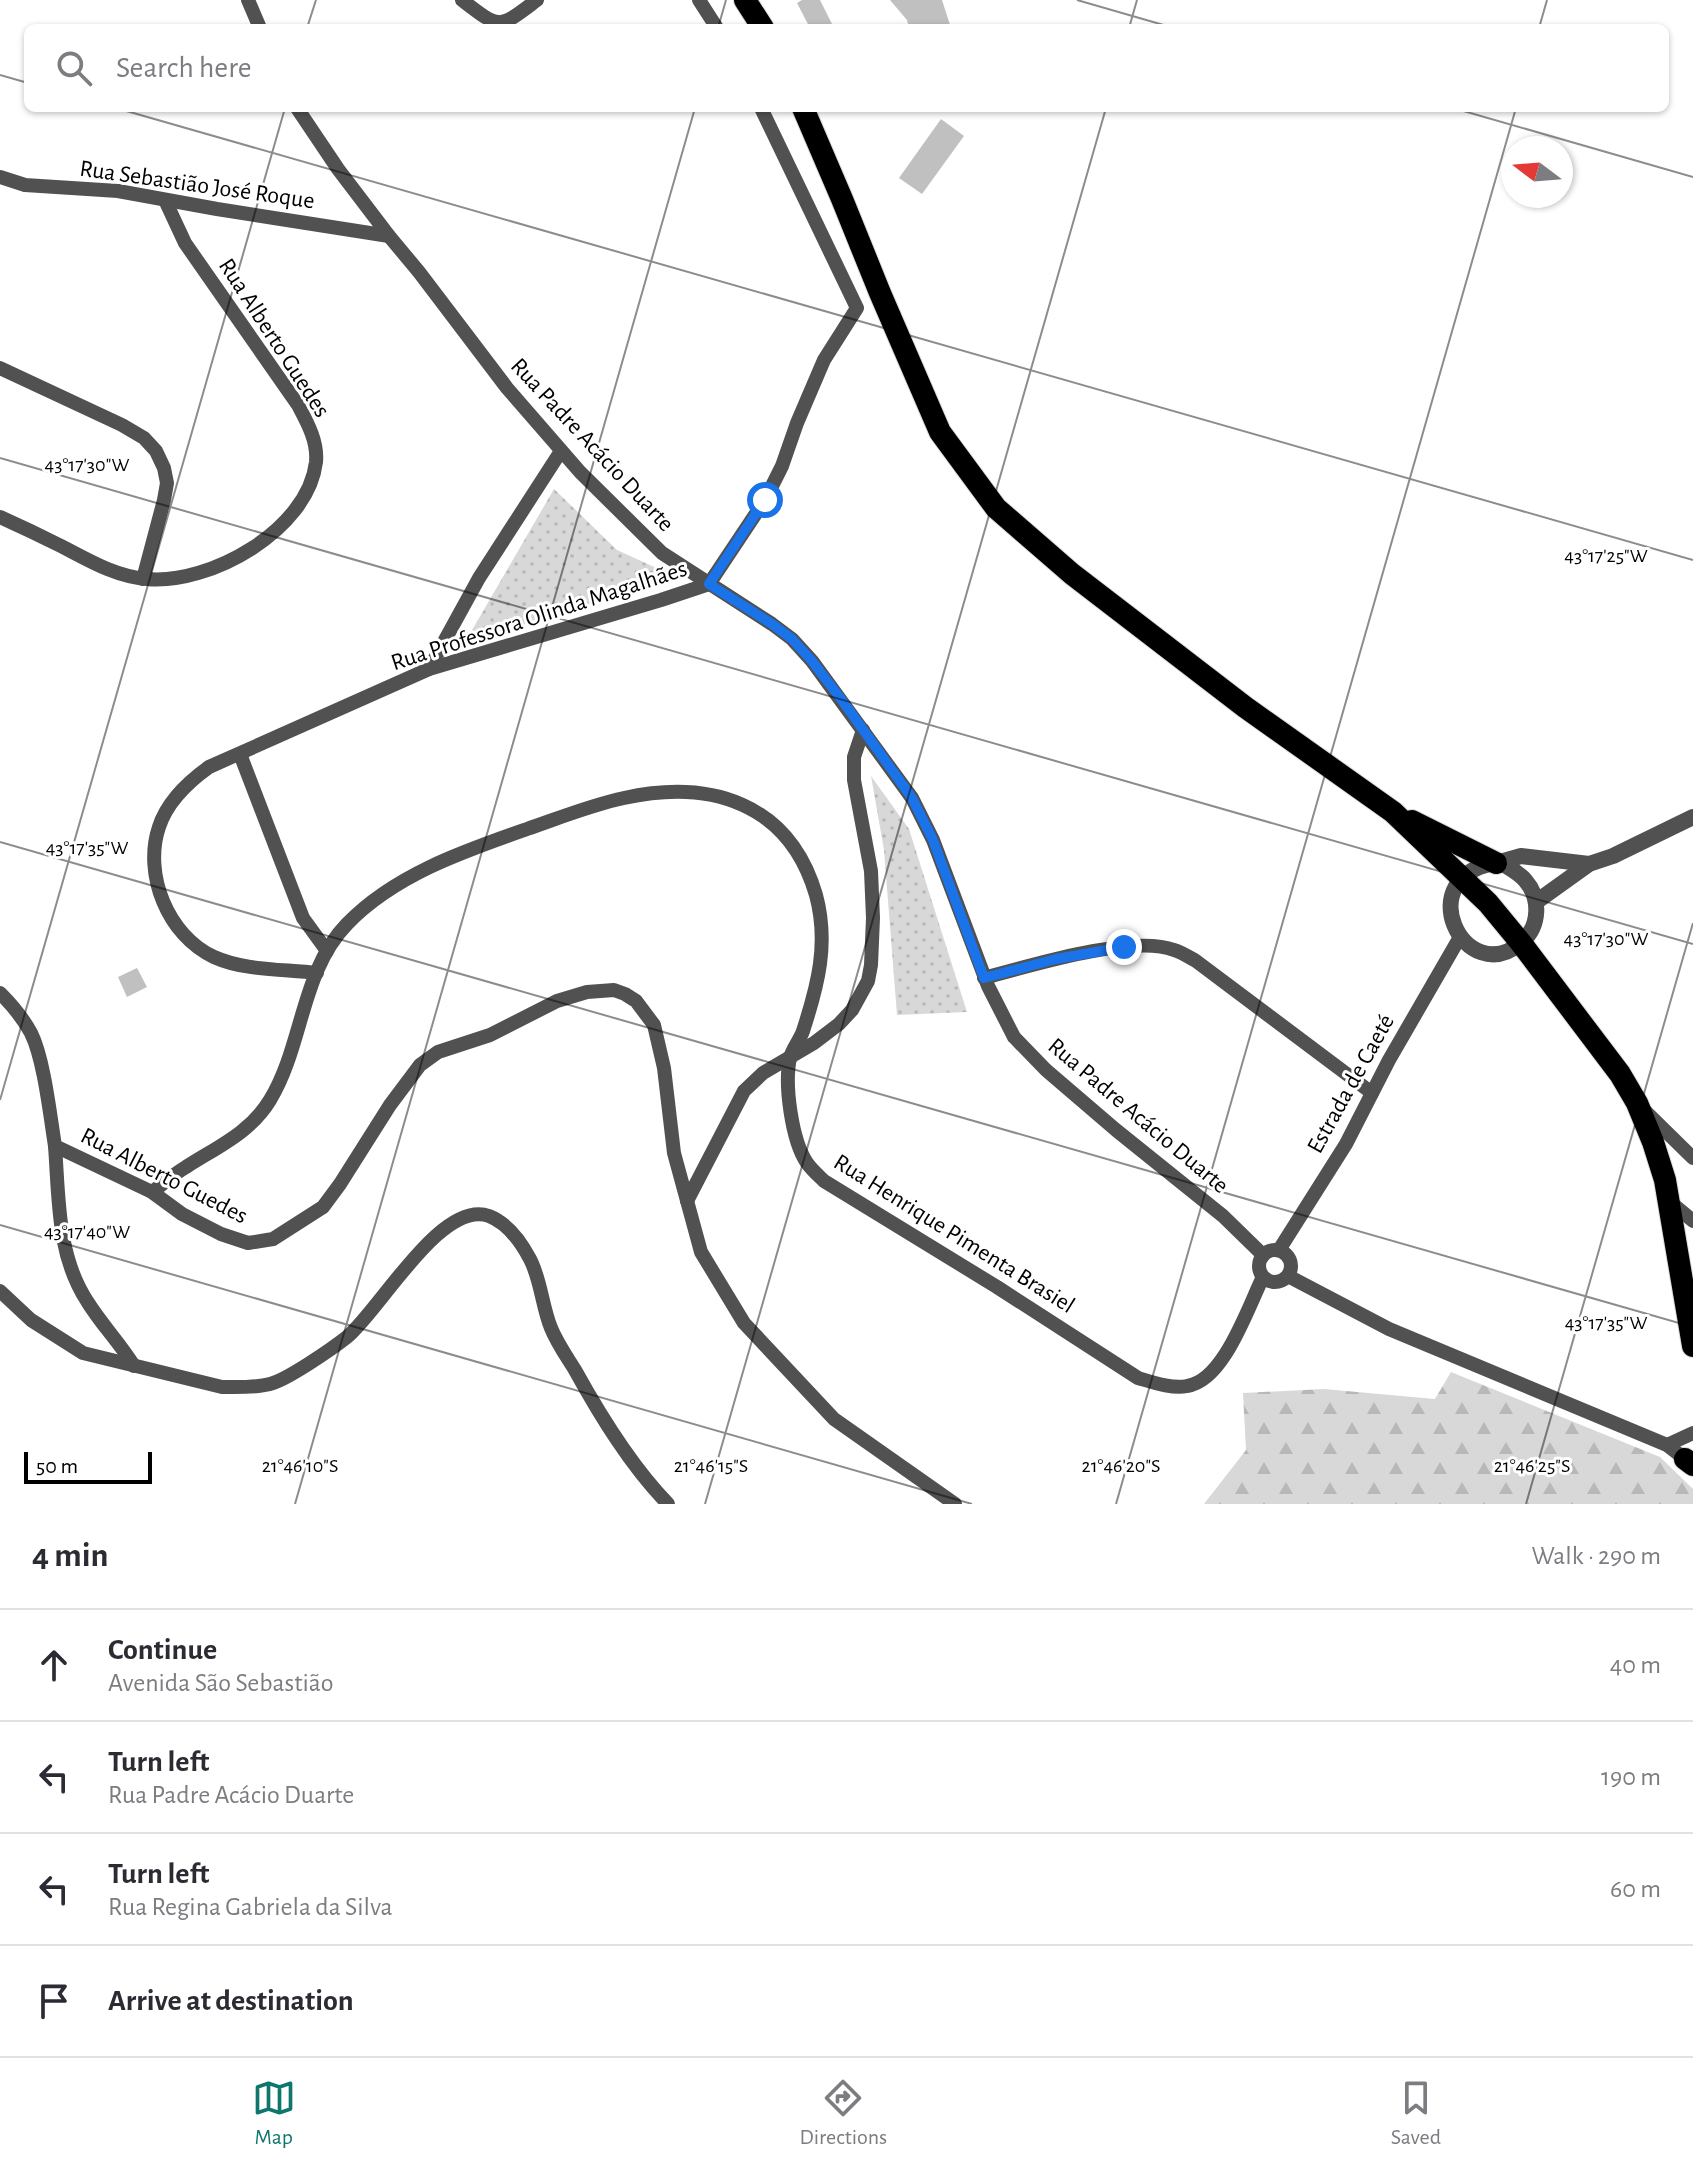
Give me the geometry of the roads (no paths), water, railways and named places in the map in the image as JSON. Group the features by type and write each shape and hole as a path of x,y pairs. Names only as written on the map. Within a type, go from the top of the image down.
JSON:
{"highway":[{"path":"745,0 760,24"},
{"path":"805,112 940,432 996,508 1072,574 1245,707 1393,812 1488,903 1611,1062 1637,1103 1665,1180 1693,1346"},
{"path":"1393,812 1498,863"}],"street":[{"path":"248,0 258,24"},
{"path":"462,0 489,21 506,23 537,0"},
{"path":"699,0 714,24"},
{"name":"Rua Padre Acácio Duarte","path":"300,112 389,236 507,388 561,451 662,553 772,624 792,639 812,661 912,798 933,840 984,978 1014,1037 1046,1070 1223,1216 1263,1255"},
{"path":"763,112 857,308"},
{"name":"Rua Sebastião José Roque","path":"0,177 25,185 118,191 389,236"},
{"name":"Rua Alberto Guedes","path":"0,517 96,564 143,579 162,580 193,575 244,553 301,504 316,461 310,428 298,405 185,243 165,200"},
{"path":"709,584 765,500 782,466 824,360 857,308 880,293"},
{"path":"0,368 122,425 144,438 156,451 167,483 143,579"},
{"path":"429,669 479,578 561,451"},
{"name":"Rua Professora Olinda Magalhães","path":"317,973 231,963 213,956 181,933 164,903 154,866 154,848 159,825 177,795 193,779 209,767 429,669 709,584"},
{"path":"687,1201 744,1091 763,1073 839,1024 863,995 871,965 873,918 871,871 854,780 854,757 863,730"},
{"path":"240,754 303,918 327,951"},
{"name":"Rua Henrique Pimenta Brasiel","path":"152,1192 227,1143 250,1125 268,1103 280,1081 327,951 347,924 392,888 476,847 623,798 691,791 757,811 797,851 815,894 821,921 821,968 801,1035 790,1057 787,1092 798,1141 808,1164 824,1181 1138,1378 1157,1383 1187,1386 1213,1372 1225,1356 1263,1277"},
{"path":"1536,902 1589,864 1613,856 1693,817"},
{"path":"1498,863 1517,872 1533,891 1536,902 1534,924 1521,943 1504,952 1485,952 1467,944 1453,926 1451,901 1463,878 1483,865 1521,856 1589,864"},
{"name":"Estrada de Caeté","path":"1279,1250 1346,1144 1396,1047 1460,937"},
{"path":"984,978 1095,951 1152,946 1172,949 1196,961 1372,1093"},
{"name":"Rua Alberto Guedes","path":"0,993 20,1015 33,1036 55,1146 152,1192 182,1214 221,1234 248,1243 273,1239 323,1207 390,1105 420,1065 438,1052 490,1035 557,1001 587,992 614,990 625,994 636,1001 654,1025 664,1068 674,1153 701,1252 744,1323 834,1419 955,1504"},
{"path":"1637,1103 1693,1158"},
{"path":"55,1146 65,1252 85,1300 134,1366"},
{"path":"1668,1200 1693,1221"},
{"path":"0,1291 31,1320 83,1353 222,1387 273,1384 349,1335 445,1228 463,1217 484,1215 505,1226 530,1260 551,1328 584,1387 618,1441 668,1504"},
{"path":"1279,1250 1288,1256 1292,1266 1285,1280 1276,1283 1263,1277 1259,1268 1263,1255 1279,1250"},
{"path":"1288,1276 1389,1329 1667,1445 1690,1462"},
{"path":"1667,1445 1693,1433"}]}
